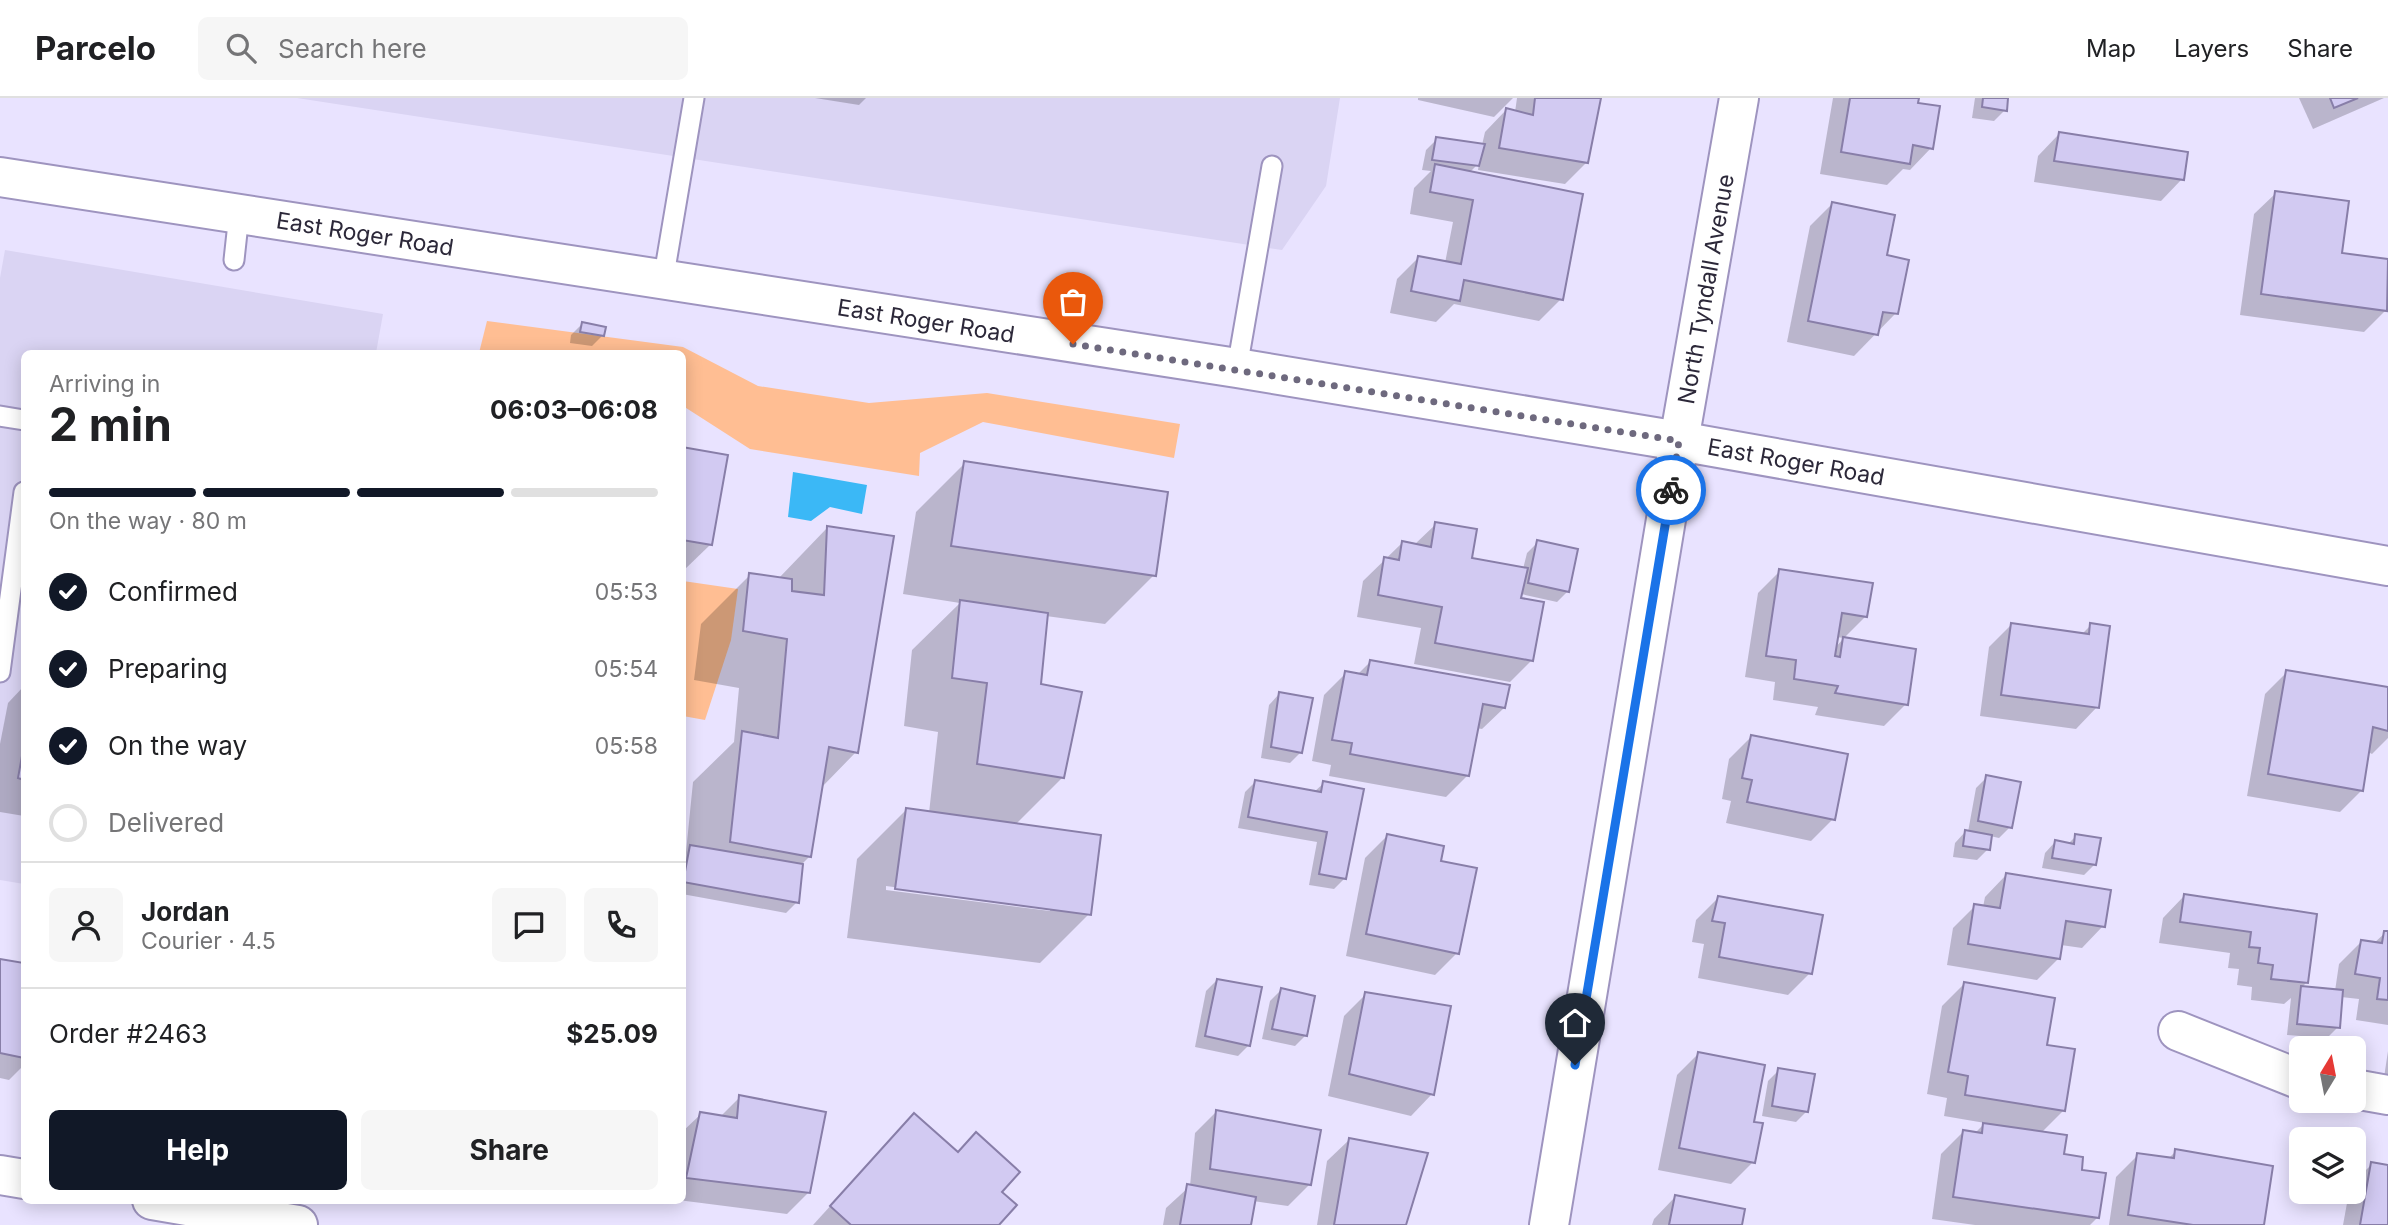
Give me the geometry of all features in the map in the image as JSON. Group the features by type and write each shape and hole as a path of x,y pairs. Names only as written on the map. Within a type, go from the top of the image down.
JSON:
{"street":[{"name":"North Tyndall Avenue","path":"1549,1225 1679,441 1739,98"},
{"name":"East Roger Road","path":"0,177 1237,369 1679,441 2388,566"},
{"path":"2178,1031 2289,1075"},
{"path":"2366,1091 2388,1095"},
{"path":"0,1175 21,1178"},
{"path":"175,1204 298,1225"}],"lane":[{"path":"663,281 694,98"},
{"path":"1237,369 1272,166"},
{"path":"234,260 239,214"},
{"path":"0,416 21,420"},
{"path":"0,672 3,623 21,511"}],"shaded area":[{"path":"297,98 1340,98 1326,186 1282,250"},
{"path":"5,250 383,314 377,350 21,350 21,884 0,880 0,278"},
{"path":"487,321 683,347 758,386 869,403 987,393 1180,424 1174,458 983,422 920,453 919,476 750,449 686,408 686,350 480,350"},
{"path":"686,581 738,589 731,640 705,720 686,717"}],"water":[{"path":"793,472 867,485 862,514 830,507 811,521 788,517"}],"building":[{"path":"1535,98 1601,98 1588,163 1499,148 1506,108 1533,115"},
{"path":"1850,98 1919,98 1918,103 1940,106 1933,149 1913,145 1910,164 1841,152"},
{"path":"1983,98 2008,98 2007,111 1982,107"},
{"path":"2330,98 2358,98 2334,108"},
{"path":"2059,132 2188,152 2184,180 2054,161"},
{"path":"1436,137 1485,144 1479,166 1432,160"},
{"path":"1435,164 1583,194 1563,300 1464,280 1460,301 1411,291 1418,256 1461,264 1473,200 1430,192"},
{"path":"2275,191 2349,201 2342,253 2388,259 2387,311 2261,294"},
{"path":"1832,202 1895,215 1887,255 1909,260 1898,314 1883,312 1878,335 1808,321"},
{"path":"582,322 606,327 604,336 580,332"},
{"path":"686,448 728,455 712,545 686,541"},
{"path":"964,461 1168,492 1156,576 951,546"},
{"path":"1435,522 1477,529 1472,558 1528,568 1521,598 1544,602 1533,661 1435,643 1442,607 1378,595 1384,557 1399,560 1402,541 1431,547"},
{"path":"827,526 894,536 858,753 829,747 811,857 730,842 742,731 778,738 787,639 743,631 749,573 792,579 792,591 824,595"},
{"path":"1537,540 1578,549 1569,592 1528,583"},
{"path":"1779,569 1873,583 1867,617 1842,613 1835,656 1840,657 1843,637 1916,649 1908,705 1835,693 1838,686 1794,679 1796,660 1766,656"},
{"path":"960,600 1048,613 1041,684 1082,692 1064,778 977,764 987,683 952,678"},
{"path":"2011,623 2089,634 2090,623 2110,626 2099,708 2001,695"},
{"path":"1370,660 1510,685 1505,708 1483,704 1469,776 1350,754 1352,743 1332,740 1345,671 1367,675"},
{"path":"2286,670 2388,687 2388,731 2373,727 2363,791 2268,774"},
{"path":"1279,692 1313,698 1302,753 1271,747"},
{"path":"1751,735 1848,754 1835,820 1747,802 1752,780 1742,778"},
{"path":"1986,775 2021,782 2012,828 1978,821"},
{"path":"1255,780 1321,792 1323,781 1364,789 1346,879 1319,874 1327,832 1248,817"},
{"path":"906,808 1101,835 1091,915 895,889"},
{"path":"1965,830 1992,835 1990,850 1963,846"},
{"path":"1387,834 1444,846 1441,861 1477,868 1459,954 1366,934"},
{"path":"2075,834 2101,838 2096,865 2052,858 2055,840 2074,844"},
{"path":"690,845 803,864 799,903 686,883"},
{"path":"2006,873 2111,890 2105,927 2066,921 2060,959 1968,944 1974,904 2000,908"},
{"path":"2184,894 2317,914 2308,983 2271,979 2273,965 2258,963 2260,948 2249,947 2251,932 2180,922"},
{"path":"1718,896 1823,915 1812,974 1719,957 1725,923 1712,921"},
{"path":"2384,931 2388,931 2388,1000 2377,999 2380,978 2355,974 2361,940 2382,943"},
{"path":"0,959 21,962 21,1057 0,1053"},
{"path":"1217,979 1262,987 1250,1046 1205,1036"},
{"path":"1964,982 2055,998 2047,1045 2075,1049 2065,1111 1965,1095 1968,1076 1948,1072"},
{"path":"2301,986 2343,990 2340,1028 2297,1024"},
{"path":"1281,988 1315,996 1307,1036 1272,1029"},
{"path":"1365,992 1451,1006 1434,1095 1349,1074"},
{"path":"1698,1052 1765,1065 1754,1122 1763,1123 1755,1163 1679,1148"},
{"path":"1778,1068 1815,1074 1808,1112 1772,1106"},
{"path":"739,1095 826,1112 810,1193 686,1178 700,1112 737,1118"},
{"path":"1216,1110 1321,1130 1311,1185 1210,1169"},
{"path":"914,1113 958,1152 976,1132 1020,1172 1002,1192 1017,1205 999,1225 851,1225 830,1206"},
{"path":"1983,1123 2067,1135 2064,1154 2083,1157 2082,1170 2106,1173 2099,1218 1953,1197 1963,1130 1982,1133"},
{"path":"1349,1138 1428,1153 1406,1225 1334,1225"},
{"path":"2175,1149 2273,1166 2264,1225 2193,1225 2128,1215 2137,1153 2174,1158"},
{"path":"2371,1162 2388,1165 2388,1225 2360,1225 2364,1204 2366,1204"},
{"path":"1187,1184 1256,1197 1251,1225 1180,1225"},
{"path":"1675,1195 1745,1209 1742,1225 1669,1225"}],"way so far":[{"path":"1073,344 1679,441 1671,490"}],"route":[{"path":"1575,1065 1671,490"}]}
